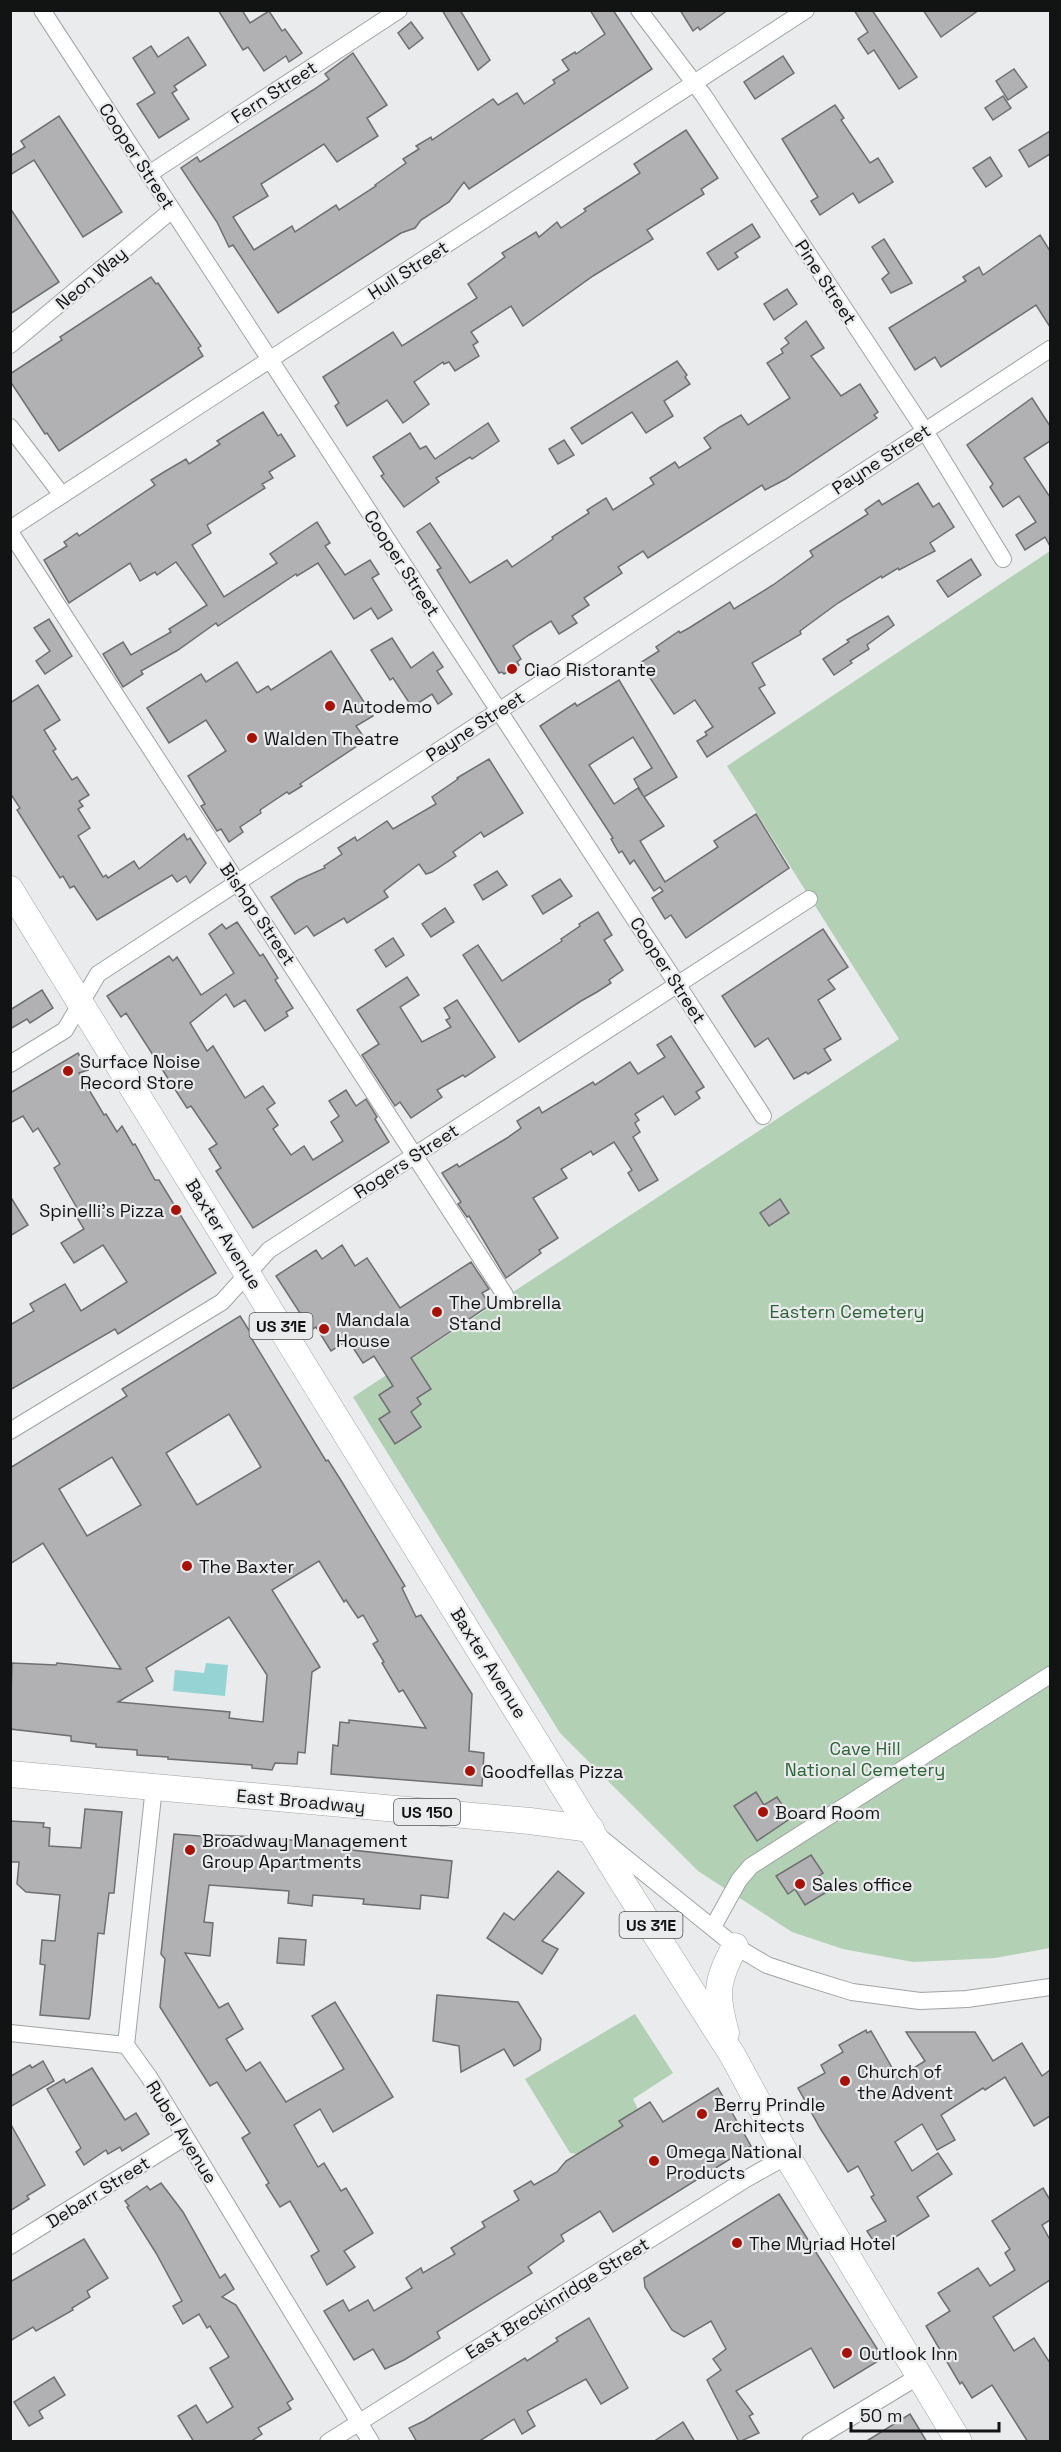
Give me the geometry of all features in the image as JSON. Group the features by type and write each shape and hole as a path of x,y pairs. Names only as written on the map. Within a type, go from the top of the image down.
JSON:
{"main road":[{"name":"Baxter Avenue","path":"10,889 733,2056 787,2156 959,2442"},
{"name":"East Broadway","path":"10,1774 530,1821 591,1830"},
{"path":"733,2056 718,2003 721,1973 735,1946"}],"street":[{"name":"Cooper Street","path":"42,10 763,1116"},
{"name":"Fern Street","path":"149,174 399,10"},
{"name":"Pine Street","path":"639,10 675,60 695,83 925,431 1003,559"},
{"name":"Hull Street","path":"10,530 806,10"},
{"name":"Neon Way","path":"10,345 172,210"},
{"name":"Payne Street","path":"10,1064 64,1030 98,974 1050,349"},
{"path":"10,427 62,495"},
{"name":"Bishop Street","path":"10,530 505,1295"},
{"name":"Rogers Street","path":"10,1431 222,1302 269,1250 809,899"},
{"path":"713,1927 739,1880 751,1866 1050,1675"},
{"path":"10,2033 126,2046 154,1787"},
{"path":"591,1830 735,1946 767,1965 852,1992 920,2001 967,1999 1050,1987"},
{"name":"Rubel Avenue","path":"126,2046 149,2077 371,2442"},
{"name":"Debarr Street","path":"10,2246 185,2138"},
{"name":"East Breckinridge Street","path":"328,2442 746,2179 787,2156"},
{"path":"810,2442 919,2376"}],"green space":[{"name":"Eastern Cemetery","path":"1050,551 1050,1948 995,1958 913,1962 843,1949 792,1932 698,1871 560,1733 353,1397 899,1039 727,766"},
{"path":"635,2014 673,2073 633,2099 638,2109 620,2121 623,2126 577,2154 570,2153 525,2079"}],"water":[{"path":"206,1663 228,1665 225,1696 173,1691 175,1670 204,1673"}],"building":[{"path":"218,10 242,10 250,23 269,11 282,31 285,29 302,53 289,62 286,56 264,71 248,47 243,50"},
{"path":"442,10 460,10 468,23 490,60 478,70"},
{"path":"590,10 613,10 652,69 469,189 464,182 449,202 421,220 415,228 401,233 278,313 233,245 229,247 217,222 181,168 197,157 200,162 313,90 329,79 325,74 353,53 387,105 367,118 378,136 337,162 324,144 261,184 268,196 233,217 254,250 292,226 295,232 336,205 339,210 406,163 403,159 419,149 416,146 431,137 432,140 493,99 498,105 517,93 524,104 555,83 553,80 569,70 562,60 575,52 576,54 605,34"},
{"path":"680,10 728,10 700,30 698,27 693,31"},
{"path":"854,10 872,10 917,77 899,89 874,50 868,54 858,39 868,32"},
{"path":"923,10 979,10 941,37"},
{"path":"411,22 423,38 409,49 398,33"},
{"path":"188,37 206,65 174,86 177,90 172,93 189,119 159,138 137,104 155,93 133,58 151,46 158,57"},
{"path":"783,56 794,73 755,99 744,82"},
{"path":"1014,69 1027,87 1008,100 996,81"},
{"path":"1003,96 1011,108 993,120 985,108"},
{"path":"835,105 844,118 841,120 870,163 878,158 893,182 859,203 853,193 820,215 811,201 818,197 782,139"},
{"path":"59,116 122,212 83,237 34,160 10,175 10,156 25,147 21,141"},
{"path":"686,130 718,178 701,189 704,194 647,230 653,239 593,276 523,326 511,306 471,332 478,342 473,345 479,356 455,371 449,362 444,364 443,362 414,382 429,404 403,423 387,400 347,426 335,406 339,403 323,377 393,332 402,346 477,298 468,284 505,257 502,253 536,232 539,237 557,222 561,228 586,211 584,209 640,173 634,164"},
{"path":"1050,131 1050,154 1029,167 1019,150"},
{"path":"990,157 1002,176 986,187 973,168"},
{"path":"10,208 59,282 10,314"},
{"path":"752,224 760,237 735,253 738,257 718,270 707,253"},
{"path":"1040,235 1050,251 1050,327 1036,305 941,367 935,357 915,370 889,328 966,281 963,277 979,267 983,275"},
{"path":"884,239 912,283 891,293 882,279 889,273 872,247"},
{"path":"151,277 156,284 158,283 201,346 198,348 203,356 59,451 10,381 10,374 62,340 60,337"},
{"path":"787,289 797,304 774,320 764,304"},
{"path":"806,321 824,348 811,356 841,396 860,384 878,412 874,415 877,418 786,479 765,490 762,485 648,558 643,551 618,567 622,573 584,598 589,605 572,616 577,623 559,634 551,621 529,635 513,646 521,659 517,662 519,665 504,674 499,673 437,570 441,568 417,532 430,523 470,583 507,560 512,567 589,513 587,510 606,498 613,510 654,484 650,478 675,462 679,468 711,448 704,438 720,427 741,415 748,425 790,398 767,363 783,353 781,349 789,343 785,338"},
{"path":"677,361 687,375 685,377 690,384 664,401 673,416 646,433 632,412 582,444 571,428"},
{"path":"1032,398 1050,426 1050,441 1024,458 1050,497 1050,546 1045,537 1025,550 1016,535 1036,522 1019,496 1003,507 990,487 993,484 967,445"},
{"path":"263,412 278,436 281,434 295,456 269,472 273,478 262,484 265,488 207,525 211,533 192,545 224,597 277,563 270,554 317,522 330,543 325,546 345,575 370,560 379,574 372,578 392,610 378,619 371,608 354,619 318,563 297,576 296,574 218,626 216,623 178,650 141,671 143,674 123,687 103,654 123,642 131,655 171,632 169,629 207,605 176,562 157,575 155,572 140,581 130,563 69,603 44,560 67,546 64,542 77,533 79,536 155,485 151,480 186,459 189,464 220,444 217,441"},
{"path":"488,423 499,441 472,459 470,457 436,478 439,482 404,507 381,476 384,474 373,457 410,433 420,449 426,446 435,459"},
{"path":"564,440 574,455 558,464 549,449"},
{"path":"918,483 933,507 939,503 954,527 930,543 935,551 882,578 881,576 838,603 800,631 801,634 752,663 765,685 759,688 775,713 707,757 697,741 707,735 705,732 713,727 695,700 674,714 640,663 659,651 656,647 679,631 680,633 689,628 730,602 734,609 773,585 813,556 810,551 868,514 865,510 879,500 882,505"},
{"path":"971,559 981,575 948,597 937,581"},
{"path":"888,616 894,625 867,645 869,649 834,675 823,659 849,642 847,640"},
{"path":"49,619 72,656 45,674 36,661 50,651 34,628"},
{"path":"392,638 411,668 433,652 443,667 437,671 452,694 438,704 432,694 412,707 393,678 390,680 371,650"},
{"path":"331,651 373,716 356,726 366,740 300,784 302,786 289,794 287,792 260,810 261,813 240,827 243,832 229,842 221,829 217,831 201,806 205,804 188,776 226,751 206,720 169,743 147,708 201,674 206,682 237,662 257,693 268,686 271,690"},
{"path":"619,680 677,777 644,797 664,826 640,841 665,882 718,847 714,841 756,814 789,868 686,938 671,915 665,919 652,898 663,891 660,887 654,891 634,860 630,864 622,851 619,853 611,839 613,838 540,726 575,703 577,706","holes":["633,737 652,768 634,779 643,796 638,788 614,804 589,765"]},
{"path":"38,685 60,720 44,730 56,749 53,751 72,780 77,777 89,795 79,801 83,806 78,809 90,828 78,836 103,877 106,875 108,878 134,861 139,869 184,834 187,840 190,838 206,863 190,883 186,876 177,882 172,875 97,920 74,886 70,888 63,876 60,878 17,810 20,808 10,793 10,703"},
{"path":"489,759 523,813 484,837 481,832 453,852 456,856 432,872 426,874 419,864 384,891 388,897 347,923 344,918 314,936 307,926 295,934 271,897 298,880 325,868 324,866 342,854 338,848 355,837 357,841 387,821 393,829 436,804 432,797 457,778"},
{"path":"497,871 507,885 483,900 474,885"},
{"path":"560,879 572,896 543,914 532,896"},
{"path":"445,908 454,922 431,937 422,924"},
{"path":"598,912 612,935 604,940 623,970 609,980 611,983 519,1042 463,955 478,945 502,981 562,941 561,939 580,926 579,924"},
{"path":"237,922 260,956 263,954 278,978 275,980 293,1008 286,1012 288,1016 265,1031 245,1000 234,1007 226,994 190,1023 207,1051 213,1046 245,1098 263,1086 275,1103 267,1109 278,1125 273,1129 291,1155 304,1146 313,1160 343,1141 331,1122 339,1116 329,1101 346,1090 356,1106 366,1099 389,1142 253,1228 216,1171 221,1168 209,1149 217,1144 191,1106 187,1108 126,1013 121,1017 107,996 169,956 173,961 177,957 201,995 234,973 209,934 222,924 226,929"},
{"path":"823,929 848,967 828,980 835,989 818,1000 841,1039 824,1049 831,1060 808,1074 806,1072 794,1079 768,1038 755,1047 722,996"},
{"path":"393,938 404,955 386,967 375,950"},
{"path":"407,977 419,995 400,1007 422,1042 451,1027 446,1020 450,1018 444,1008 457,1000 495,1057 465,1077 463,1075 437,1090 442,1097 411,1118 400,1102 395,1106 362,1055 379,1044 357,1010"},
{"path":"42,990 53,1008 30,1023 27,1019 10,1029 10,1010"},
{"path":"671,1036 704,1087 696,1092 700,1098 675,1115 663,1096 635,1114 639,1120 635,1123 640,1132 633,1137 658,1180 639,1191 628,1173 632,1170 614,1142 593,1155 591,1151 561,1169 567,1178 533,1198 558,1238 539,1250 541,1253 506,1278 469,1216 467,1217 458,1204 461,1202 442,1173 457,1164 459,1167 507,1138 521,1128 517,1121 539,1107 542,1113 593,1082 595,1085 630,1062 638,1074 665,1057 657,1045"},
{"path":"78,1053 88,1070 79,1073 104,1115 106,1114 117,1132 122,1126 133,1145 135,1144 155,1180 159,1180 216,1273 118,1334 115,1329 10,1390 10,1325 34,1311 30,1304 65,1284 81,1311 127,1282 103,1245 74,1263 61,1243 84,1229 73,1211 77,1208 54,1168 60,1164 38,1128 33,1132 23,1116 10,1123 10,1093"},
{"path":"10,1196 28,1225 10,1236"},
{"path":"780,1199 789,1213 769,1226 760,1213"},
{"path":"342,1245 355,1266 367,1258 400,1308 471,1262 489,1289 482,1293 490,1305 411,1358 431,1389 417,1398 421,1404 411,1412 421,1427 395,1444 379,1419 390,1412 379,1395 393,1386 374,1356 363,1363 348,1340 331,1351 316,1327 311,1330 276,1276 316,1250 322,1259"},
{"name":"The Baxter","path":"240,1316 326,1461 328,1460 342,1482 405,1586 402,1588 416,1617 421,1615 472,1694 469,1751 484,1753 482,1786 331,1774 333,1745 338,1746 340,1722 349,1723 349,1720 426,1728 403,1690 399,1692 382,1663 384,1662 373,1644 378,1641 363,1615 358,1618 346,1600 344,1602 319,1561 272,1590 320,1667 312,1672 305,1753 298,1752 297,1764 275,1763 272,1770 252,1768 252,1765 168,1759 168,1757 137,1755 137,1750 96,1747 96,1744 71,1741 71,1736 10,1729 12,1663 56,1665 57,1663 121,1669 43,1543 10,1564 10,1468 127,1396 122,1389","holes":["229,1414 261,1467 197,1505 166,1453","112,1457 141,1505 87,1536 59,1489","229,1617 267,1675 263,1722 229,1718 230,1712 118,1702 153,1681 146,1668"]},
{"name":"Board Room","path":"756,1792 764,1805 777,1797 791,1818 757,1841 734,1806"},
{"path":"85,1809 122,1812 114,1893 109,1893 104,1934 98,1933 90,2015 89,2019 40,2015 45,1965 40,1964 42,1940 55,1941 60,1895 26,1892 17,1884 19,1862 10,1862 10,1821 44,1823 43,1827 50,1828 49,1846 81,1848"},
{"path":"174,1834 260,1837 323,1843 353,1846 352,1850 452,1861 448,1898 421,1895 420,1909 363,1904 364,1899 313,1895 312,1906 288,1903 289,1891 209,1885 204,1922 213,1923 210,1956 185,1953 219,2008 228,2003 243,2029 226,2039 246,2071 260,2062 286,2102 344,2069 312,2016 335,2002 393,2097 333,2132 320,2109 294,2125 318,2167 324,2163 341,2191 346,2188 373,2233 344,2251 355,2267 327,2285 311,2256 319,2251 290,2201 280,2207 266,2185 269,2183 242,2138 250,2133 217,2082 210,2086 160,2007 165,1959 161,1954"},
{"name":"Sales office","path":"811,1855 823,1873 816,1878 825,1893 805,1905 795,1889 788,1894 776,1876"},
{"path":"558,1871 584,1893 542,1941 558,1949 542,1974 487,1938 504,1913 514,1920"},
{"path":"279,1938 306,1940 304,1965 277,1963"},
{"path":"437,1995 518,2002 541,2039 540,2050 514,2066 504,2049 461,2072 459,2046 433,2041"},
{"path":"866,2030 867,2033 871,2031 898,2078 925,2061 906,2032 975,2032 993,2061 1022,2043 1042,2076 1050,2070 1050,2116 1034,2126 1005,2077 941,2115 955,2140 937,2150 922,2124 895,2142 912,2171 938,2153 952,2174 917,2197 929,2216 878,2248 867,2231 886,2221 871,2197 874,2195 858,2166 848,2172 798,2088 825,2073 821,2065 843,2052 839,2045"},
{"path":"43,2061 54,2081 10,2107 11,2076 30,2065 32,2068"},
{"path":"92,2068 125,2120 136,2113 149,2134 122,2151 120,2147 108,2154 106,2150 84,2165 76,2152 81,2148 47,2089 64,2079 66,2083"},
{"path":"718,2088 751,2146 613,2232 600,2211 561,2235 564,2241 528,2267 532,2273 437,2332 440,2338 404,2360 385,2369 373,2349 354,2360 324,2311 343,2300 349,2311 368,2300 374,2311 412,2288 406,2278 421,2268 423,2273 455,2254 451,2248 485,2227 482,2222 519,2200 514,2191 531,2181 534,2185 557,2172 566,2161 623,2126 619,2121 650,2102 663,2122"},
{"path":"10,2123 45,2185 27,2196 29,2199 10,2211"},
{"path":"161,2183 183,2212 220,2278 225,2274 234,2289 222,2297 236,2305 293,2399 287,2403 291,2409 258,2428 262,2434 250,2442 194,2442 178,2416 196,2405 207,2423 233,2407 210,2368 229,2357 210,2326 207,2328 199,2314 183,2324 173,2306 182,2301 125,2201 147,2186 150,2190"},
{"path":"1043,2188 1050,2200 1050,2220 1042,2225 1050,2240 1050,2280 993,2317 1014,2351 1034,2338 1050,2363 1050,2442 1028,2442 992,2385 972,2398 962,2382 960,2384 926,2326 950,2311 938,2293 978,2268 990,2286 1015,2270 1005,2253 1010,2249 992,2221"},
{"path":"779,2194 883,2358 834,2388 811,2348 736,2391 753,2414 749,2416 759,2433 739,2442 707,2380 721,2370 713,2359 726,2349 711,2321 684,2337 672,2330 645,2287 644,2278"},
{"path":"84,2239 108,2278 87,2291 90,2297 72,2308 73,2310 36,2331 33,2327 10,2341 10,2282"},
{"path":"589,2318 628,2388 601,2404 586,2379 527,2411 535,2426 522,2434 514,2419 478,2442 417,2442 409,2428 525,2358 527,2361 558,2341 556,2338"},
{"path":"54,2377 65,2395 39,2411 43,2418 29,2426 14,2402"},
{"path":"910,2414 927,2442 865,2442"},
{"path":"683,2422 695,2442 653,2442"}],"place":[{"name":"Ciao Ristorante","path":"512,669"},
{"name":"Autodemo","path":"330,706"},
{"name":"Walden Theatre","path":"252,738"},
{"name":"Surface Noise Record Store","path":"68,1071"},
{"name":"Spinelli's Pizza","path":"176,1210"},
{"name":"The Umbrella Stand","path":"437,1312"},
{"name":"Mandala House","path":"324,1329"},
{"name":"The Baxter","path":"187,1566"},
{"name":"Goodfellas Pizza","path":"470,1771"},
{"name":"Board Room","path":"763,1812"},
{"name":"Broadway Management Group Apartments","path":"190,1850"},
{"name":"Sales office","path":"800,1884"},
{"name":"Church of the Advent","path":"845,2081"},
{"name":"Berry Prindle Architects","path":"702,2114"},
{"name":"Omega National Products","path":"654,2161"},
{"name":"The Myriad Hotel","path":"737,2243"},
{"name":"Outlook Inn","path":"847,2353"}],"park label":[{"name":"Cave Hill National Cemetery","path":"865,1758"}]}
